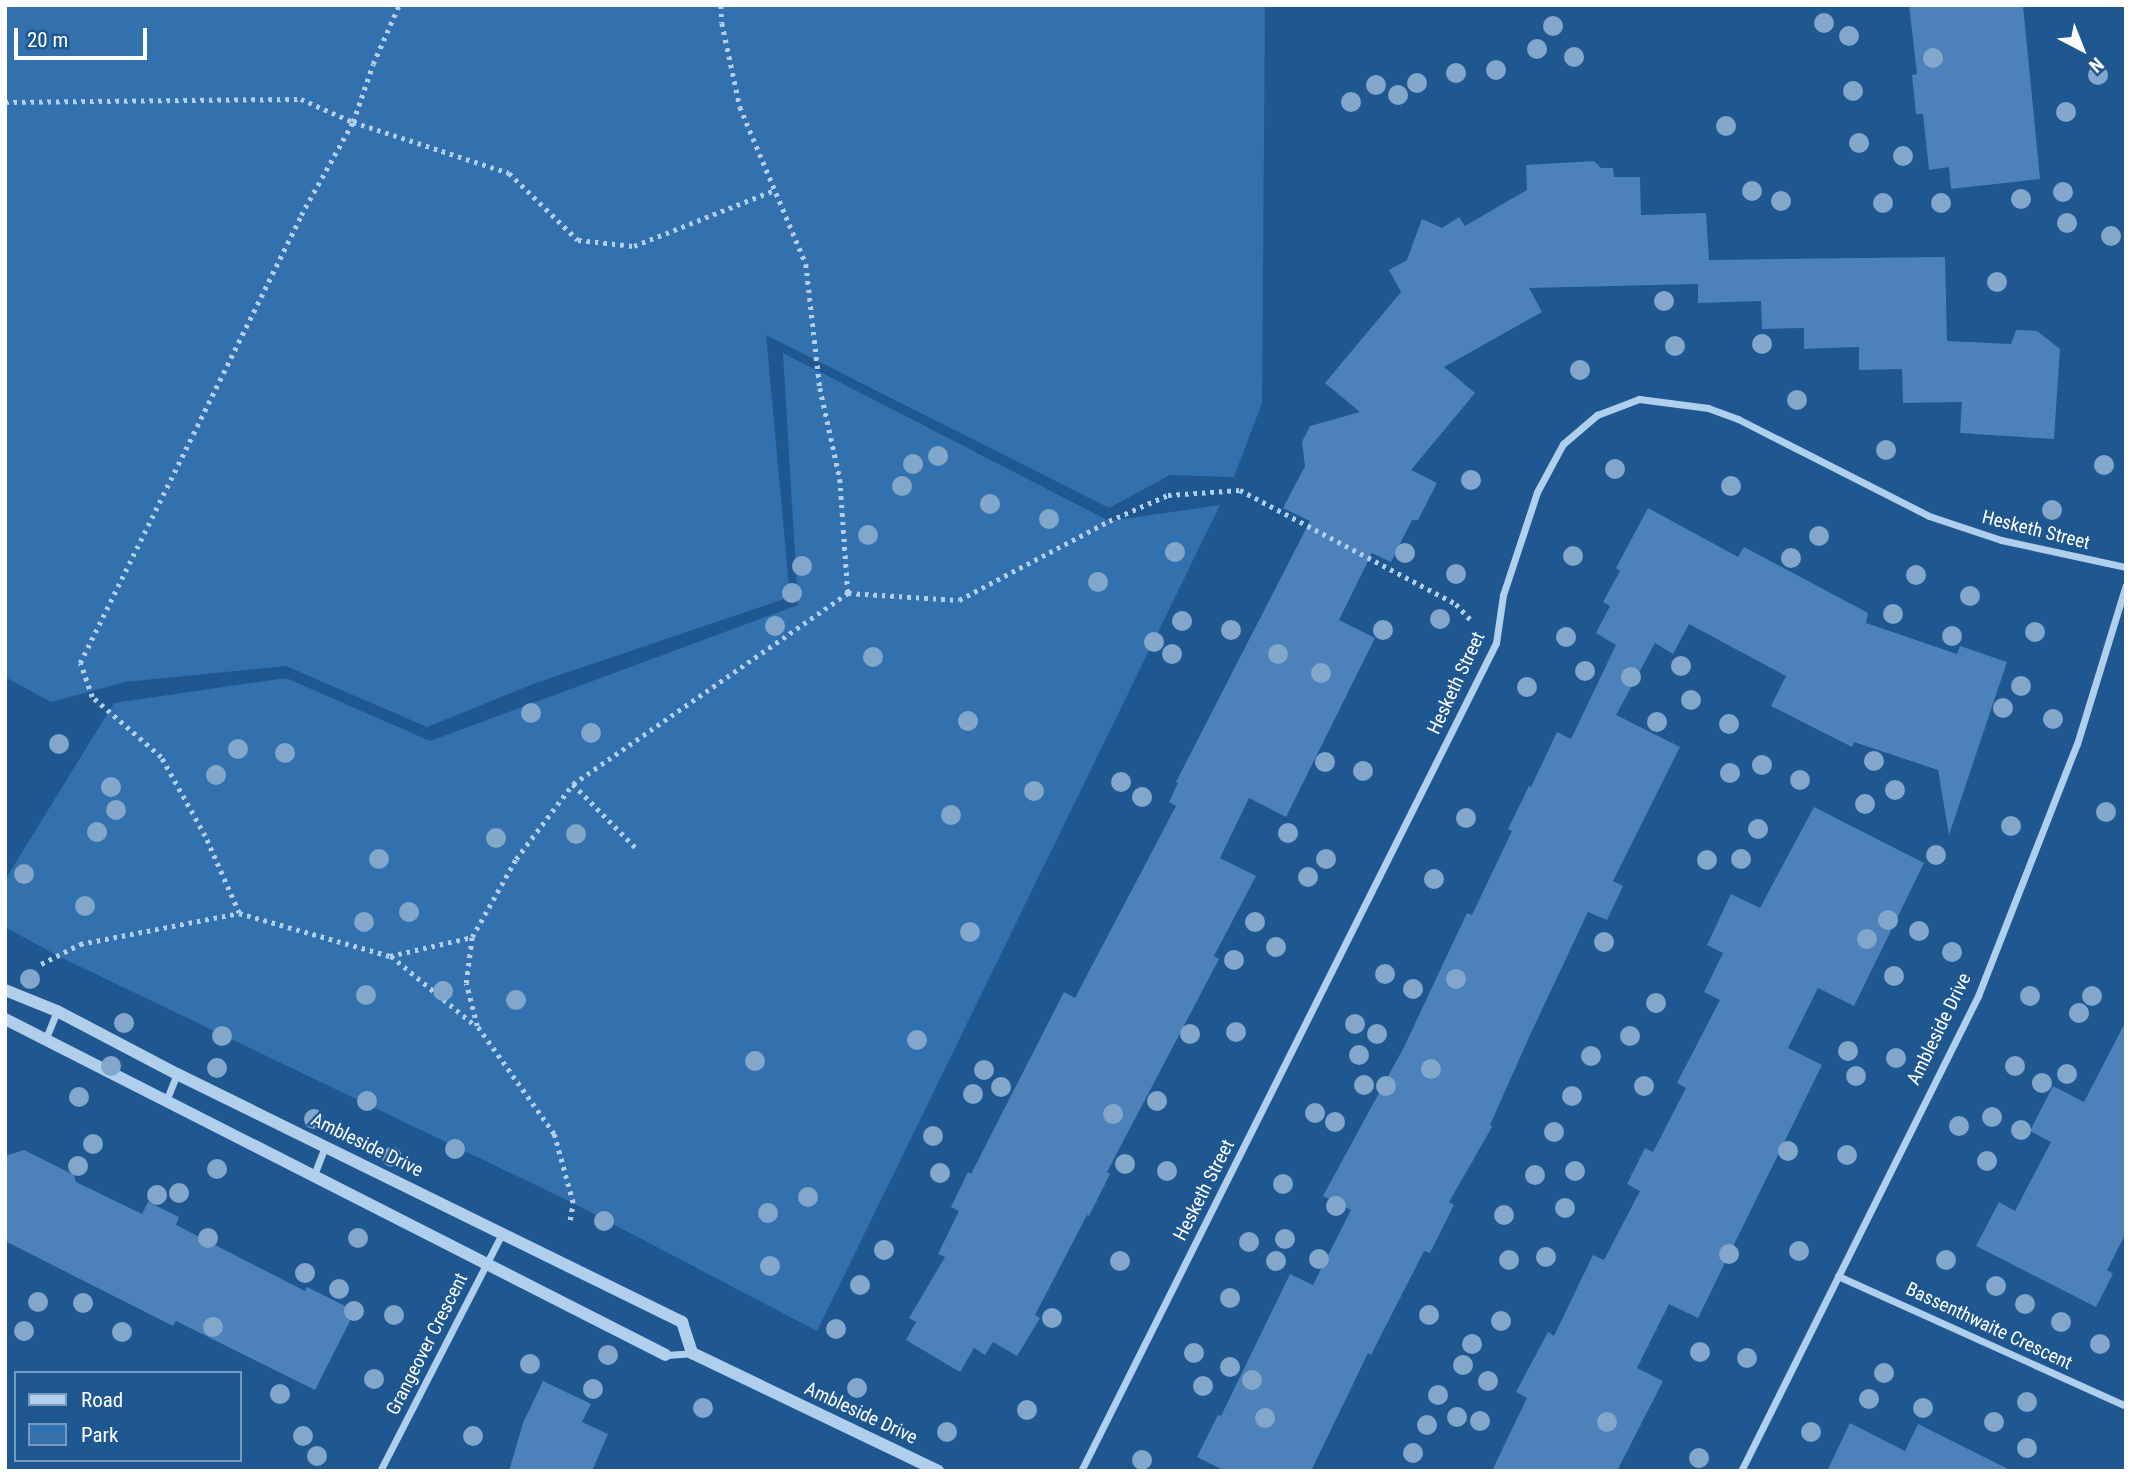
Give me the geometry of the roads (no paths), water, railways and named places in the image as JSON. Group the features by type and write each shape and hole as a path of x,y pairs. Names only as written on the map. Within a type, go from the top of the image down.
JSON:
{"street":[{"name":"Hesketh Street","path":"1081,1471 1496,643 1503,596 1537,492 1563,443 1597,415 1639,399 1708,408 1738,419 1929,516 2001,540 2126,567"},
{"name":"Ambleside Drive","path":"1741,1471 1978,996 2077,744 2126,585"},
{"name":"Ambleside Drive","path":"5,990 57,1011 177,1074 682,1322 692,1353 938,1471"},
{"path":"46,1038 57,1011"},
{"path":"5,1019 666,1355 692,1353"},
{"path":"166,1101 177,1074"},
{"path":"314,1175 325,1147"},
{"name":"Grangeover Crescent","path":"380,1471 503,1232"},
{"name":"Bassenthwaite Crescent","path":"1838,1276 2126,1406"}]}
